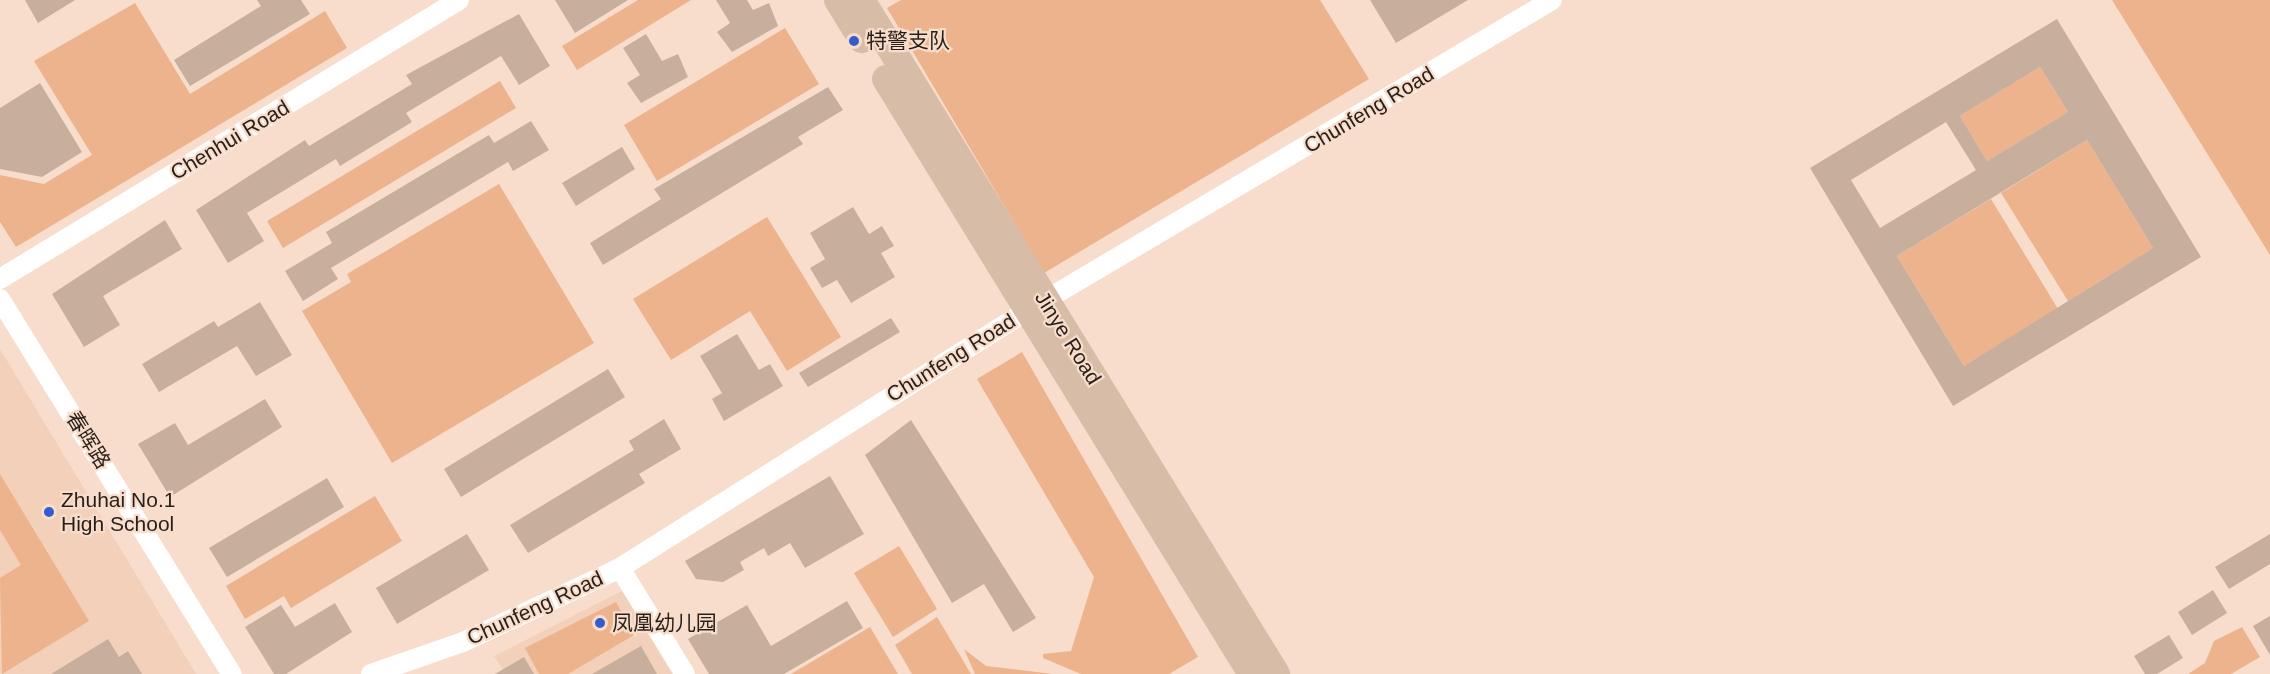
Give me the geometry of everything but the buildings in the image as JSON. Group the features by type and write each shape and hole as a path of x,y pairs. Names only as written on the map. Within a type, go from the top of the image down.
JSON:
{"main road":[{"name":"Jinye Road","path":"838,0 1276,674"},
{"name":"Jinye Road","path":"861,0 1252,674"}],"street":[{"name":"Chenhui Road","path":"0,279 459,0"},
{"name":"Chunfeng Road","path":"371,674 463,642 620,568 1036,305 1552,0"},
{"name":"春晖路","path":"0,299 232,674"},
{"path":"620,568 685,674"}],"shaded area":[{"path":"638,0 691,0 577,70 562,46"},
{"path":"901,0 1320,0 1369,79 1044,273 887,8"},
{"path":"2112,0 2270,0 2270,255"},
{"path":"135,3 190,94 325,11 347,48 16,247 0,222 0,175 44,184 92,155 34,61"},
{"path":"785,28 819,84 657,181 624,125"},
{"path":"2040,67 2068,112 1987,161 1960,116"},
{"path":"500,81 516,108 283,248 267,221"},
{"path":"2087,140 2153,248 2068,301 2001,193"},
{"path":"499,184 594,343 392,463 302,311 351,282 347,274"},
{"path":"1991,199 2058,309 1964,366 1897,256"},
{"path":"767,217 841,337 787,371 750,311 671,360 633,299"},
{"name":"Zhuhai No.1 High School","path":"0,349 196,674 0,674"},
{"path":"1022,352 1198,657 1169,674 1081,674 1043,658 1043,654 1071,651 1094,577 977,379"},
{"path":"0,474 89,621 2,674 0,578 21,565 0,530"},
{"path":"375,496 402,541 291,608 284,596 245,619 226,586"},
{"path":"899,546 937,609 893,637 854,573"},
{"name":"凤凰幼儿园","path":"622,591 672,674 505,674 494,656"},
{"path":"616,602 634,635 568,674 539,674 525,648"},
{"path":"937,617 971,674 912,674 895,645"},
{"path":"870,627 898,674 791,674"},
{"path":"2242,627 2260,657 2231,674 2188,674 2205,663 2214,641"},
{"path":"964,649 986,666 1053,674 975,674"}],"place":[{"name":"特警支队","path":"854,41"},
{"name":"Zhuhai No.1 High School","path":"49,512"},
{"name":"凤凰幼儿园","path":"600,623"}]}
